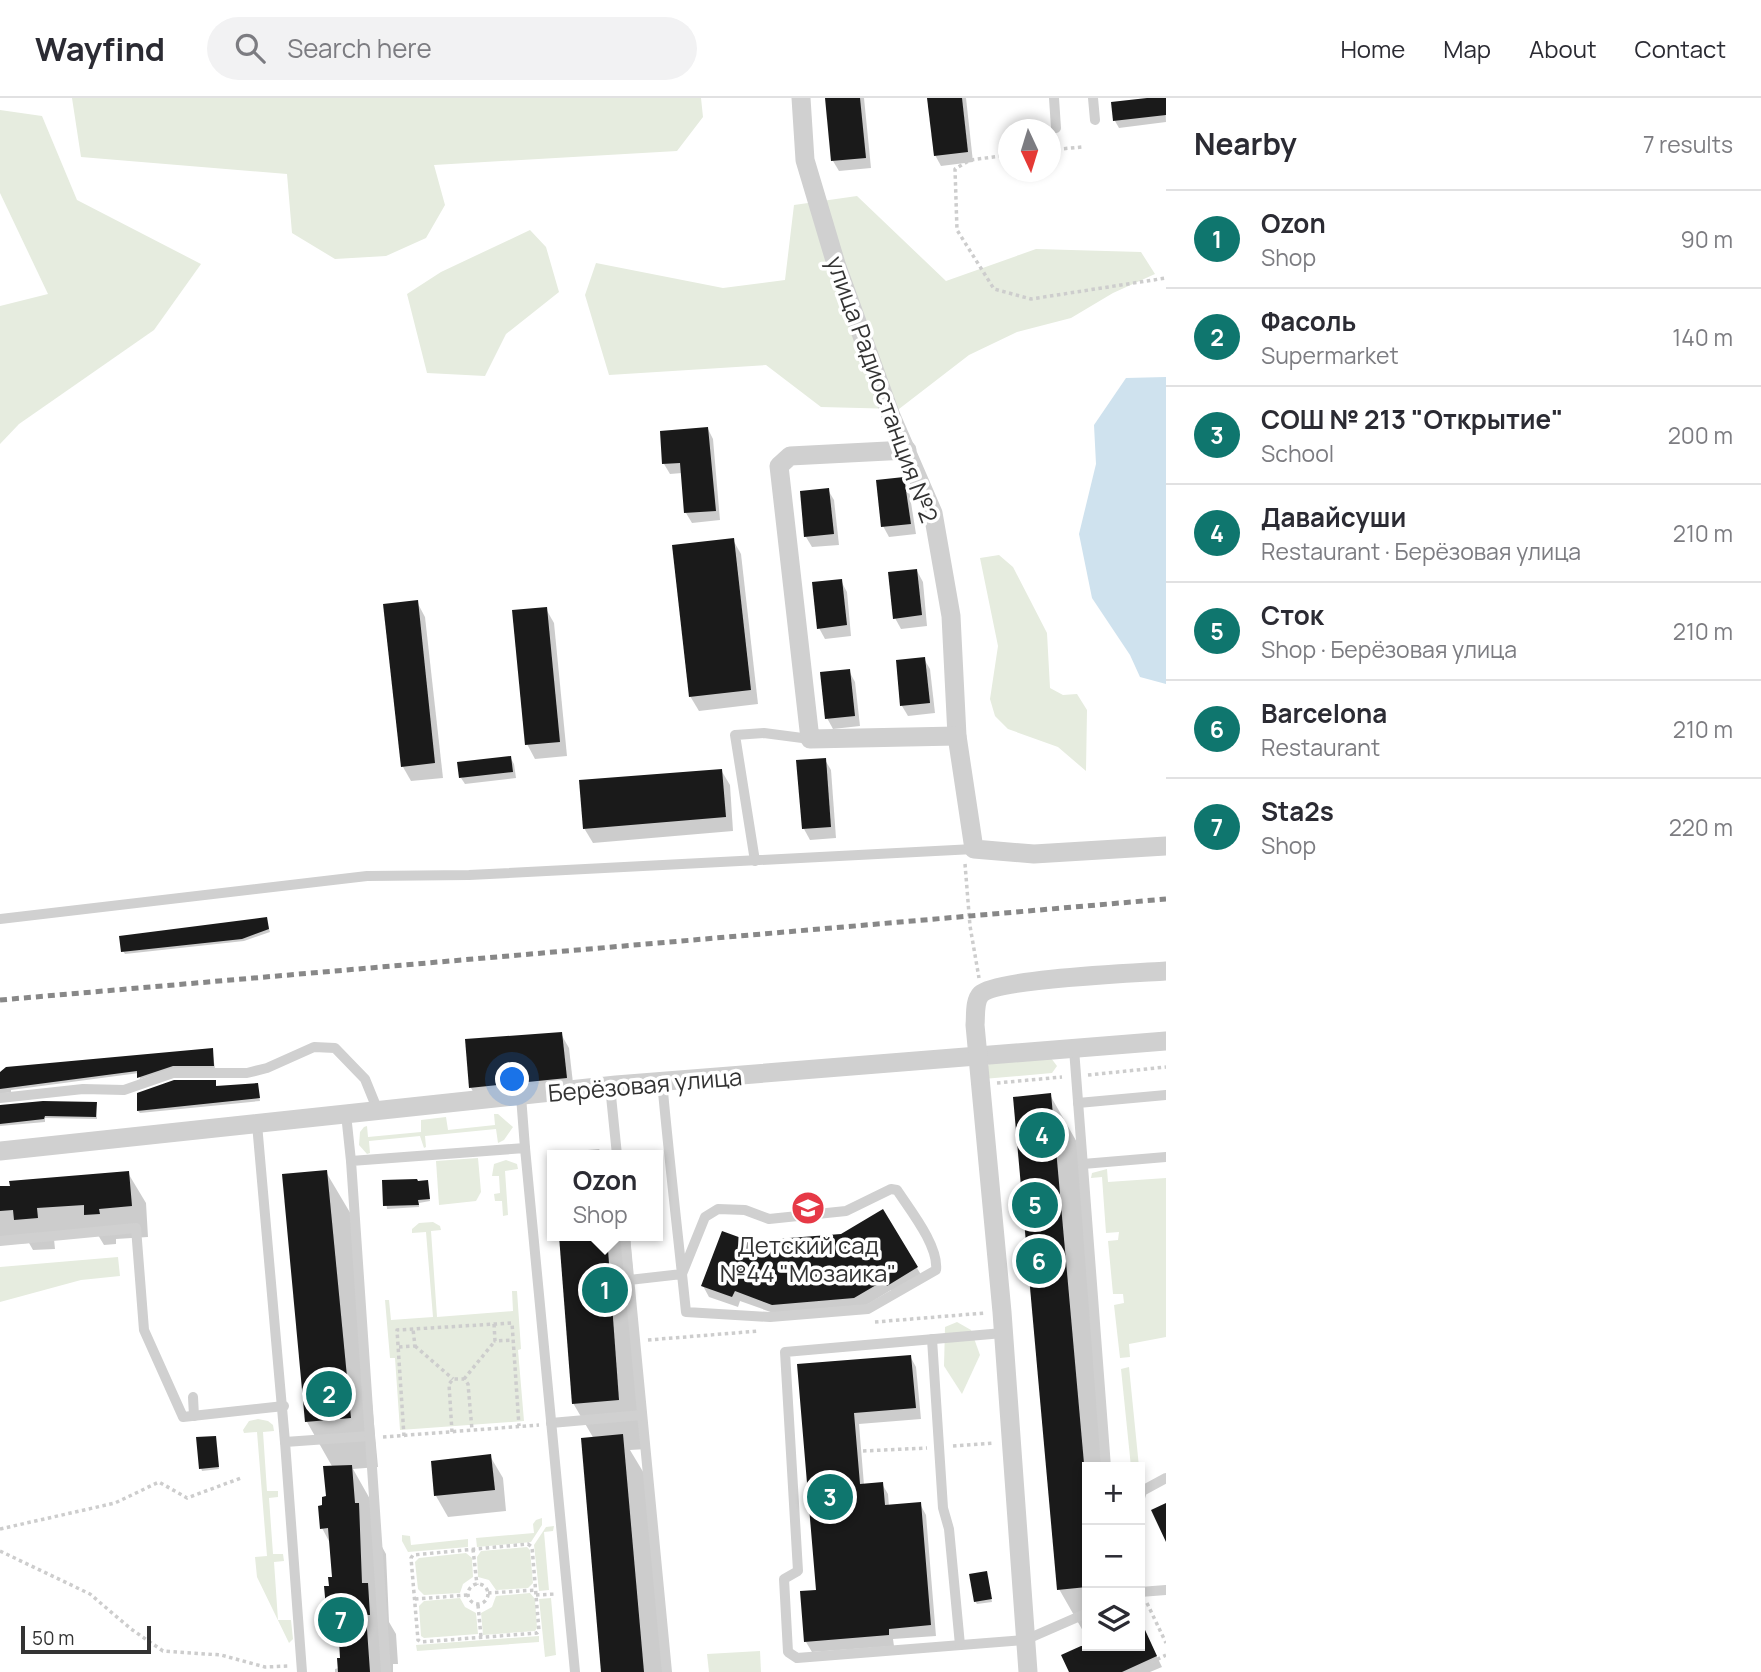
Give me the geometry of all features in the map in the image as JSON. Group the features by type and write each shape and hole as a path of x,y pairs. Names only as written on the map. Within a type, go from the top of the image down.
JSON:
{"street":[{"name":"улица Радиостанция №2","path":"801,98 806,160 836,264 891,416 933,513 951,616 957,736 974,849"},
{"path":"907,450 790,456 779,466 810,739 957,736"},
{"path":"974,849 1034,854 1166,846"},
{"path":"1028,1672 976,1005 981,993 995,987 1047,980 1166,971"},
{"name":"Берёзовая улица","path":"0,1151 662,1081 1166,1041"}],"lane":[{"path":"1054,98 1055,119"},
{"path":"1093,98 1095,120"},
{"path":"755,861 734,735 764,733 810,739"},
{"path":"0,919 367,876 483,875 974,849"},
{"path":"0,1098 83,1089 124,1090 173,1073 247,1073 267,1068 314,1047 335,1048 365,1079 378,1111"},
{"path":"1074,1049 1106,1462"},
{"path":"662,1081 682,1274 687,1312 770,1317 868,1309 936,1270 937,1262 934,1249 897,1190 891,1189 846,1212 769,1219 745,1210 718,1209 705,1217 682,1274"},
{"path":"610,1086 616,1150"},
{"path":"1078,1103 1166,1095"},
{"path":"521,1096 575,1672"},
{"path":"346,1114 386,1672"},
{"path":"257,1124 284,1406 302,1672"},
{"path":"351,1161 525,1148"},
{"path":"1083,1164 1166,1157"},
{"path":"0,1241 136,1228 144,1330 183,1417 284,1406"},
{"path":"625,1241 667,1672"},
{"path":"629,1280 682,1274"},
{"path":"1003,1333 785,1352 798,1571 784,1578 788,1652 797,1658 1025,1640 1082,1615"},
{"path":"932,1339 943,1508 949,1529 960,1644"},
{"path":"192,1397 194,1416"},
{"path":"551,1423 642,1415"},
{"path":"285,1442 370,1437"},
{"path":"1145,1489 1166,1478"},
{"path":"1145,1592 1166,1590"}],"path":[{"path":"1061,149 1082,147"},
{"path":"998,156 970,160 955,169 957,230 994,289 1031,299 1166,278"},
{"path":"966,869 970,926 979,980"},
{"path":"404,1436 397,1330 512,1323 519,1426"},
{"path":"464,1379 495,1340 494,1324"},
{"path":"413,1329 415,1346"},
{"path":"495,1340 513,1340"},
{"path":"398,1346 415,1346 453,1379 464,1379"},
{"path":"452,1432 449,1384 453,1379"},
{"path":"464,1379 468,1384 471,1430"},
{"path":"370,1437 551,1423"},
{"path":"0,1529 116,1503 159,1482 187,1498 241,1478"},
{"path":"528,1544 532,1547 539,1631 421,1642 418,1640 411,1558 413,1555 473,1549 528,1544"},
{"path":"473,1549 477,1585"},
{"path":"0,1550 90,1594 131,1629 163,1651 221,1655 265,1667 292,1666"},
{"path":"468,1595 473,1603 486,1600 488,1594 485,1588 477,1585"},
{"path":"468,1595 470,1589 477,1585"},
{"path":"488,1594 562,1593"},
{"path":"415,1599 468,1595"},
{"path":"1145,1602 1166,1643"},
{"path":"478,1604 481,1637"},
{"path":"1132,1672 1166,1655"}],"shaded area":[{"path":"72,98 701,98 703,117 677,151 434,165 445,205 426,238 386,256 335,259 292,233 287,174 81,157"},
{"path":"0,110 42,116 77,200 201,264 154,330 19,424 0,444 0,306 48,294 0,193"},
{"path":"857,196 946,281 1036,249 1141,252 1155,274 1113,293 1071,318 1017,332 969,355 899,409 821,407 766,365 609,375 585,295 596,263 723,288 785,280 794,205"},
{"path":"530,230 546,247 559,292 506,334 485,376 427,373 407,294 441,272"},
{"path":"999,555 1013,567 1047,633 1050,688 1063,695 1077,694 1087,710 1086,771 1058,747 1008,729 995,716 990,699 998,646 980,558"},
{"path":"991,1058 1051,1058 1057,1066 1052,1073 983,1079"},
{"path":"494,1114 498,1114 513,1127 504,1140 498,1143 496,1129 425,1136 424,1148 420,1136 369,1141 370,1153 367,1154 359,1145 360,1132 367,1126 368,1137 421,1132 421,1120 446,1117 448,1130 495,1125"},
{"path":"478,1158 481,1192 476,1201 439,1205 436,1161"},
{"path":"506,1160 517,1164 518,1169 505,1171 508,1215 503,1216 502,1201 495,1201 494,1194 500,1193 499,1176 492,1176 494,1164"},
{"path":"1107,1169 1108,1182 1166,1178 1166,1337 1129,1344 1130,1357 1120,1358 1114,1305 1124,1303 1123,1294 1113,1294 1108,1241 1118,1240 1119,1232 1106,1233 1102,1177 1091,1178 1092,1173"},
{"path":"433,1222 440,1226 441,1230 431,1231 437,1317 513,1311 512,1291 517,1291 521,1349 518,1350 524,1421 400,1430 395,1358 390,1358 385,1300 389,1300 391,1320 433,1317 426,1232 412,1233 412,1229 419,1223"},
{"path":"118,1257 120,1276 81,1280 0,1302 0,1267"},
{"path":"957,1322 971,1330 980,1355 962,1394 944,1366 945,1327"},
{"path":"1129,1367 1138,1462 1130,1462 1121,1369"},
{"path":"249,1421 268,1421 273,1425 274,1431 263,1432 267,1491 278,1491 278,1497 269,1498 273,1554 283,1554 284,1561 274,1562 278,1620 291,1620 293,1639 289,1643 257,1577 255,1557 267,1556 257,1432 244,1433 243,1430"},
{"path":"542,1518 542,1525 531,1542 477,1547 476,1538 534,1533 533,1524"},
{"path":"554,1526 553,1531 544,1532 549,1590 539,1591 534,1545 546,1527"},
{"path":"402,1535 410,1536 411,1545 468,1539 468,1547 408,1552"},
{"path":"527,1547 530,1550 533,1583 528,1588 496,1590 489,1580 478,1577 477,1557 481,1551"},
{"path":"466,1553 472,1558 473,1577 463,1584 460,1593 424,1595 418,1589 415,1562 419,1558"},
{"path":"530,1593 535,1599 535,1631 483,1635 481,1613 492,1607 496,1596"},
{"path":"460,1598 465,1607 476,1613 478,1634 424,1638 421,1636 419,1606 424,1601"},
{"path":"551,1598 556,1655 545,1657 539,1599"},
{"path":"539,1636 539,1642 417,1651 416,1645"},
{"path":"760,1651 761,1672 709,1672 707,1654"}],"water":[{"path":"1166,377 1166,684 1140,677 1130,655 1092,598 1079,534 1096,464 1094,425 1126,378"}],"building":[{"path":"825,98 860,98 866,158 831,161"},
{"path":"927,98 962,98 968,152 934,156"},
{"path":"1166,98 1166,115 1113,121 1111,102"},
{"path":"708,427 716,511 684,513 680,463 662,464 660,431"},
{"path":"904,477 911,524 881,527 876,480"},
{"path":"829,488 834,534 804,537 800,491"},
{"path":"734,538 751,690 689,697 672,545"},
{"path":"917,569 922,615 893,619 888,572"},
{"path":"842,579 847,625 817,629 812,582"},
{"path":"418,600 435,763 401,767 383,604"},
{"path":"547,607 560,742 525,745 512,610"},
{"path":"925,657 930,703 900,706 896,660"},
{"path":"850,669 855,716 825,719 820,672"},
{"path":"511,756 513,772 459,778 457,762"},
{"path":"826,758 831,827 802,829 796,760"},
{"path":"722,769 726,817 583,829 579,780"},
{"path":"267,917 269,929 242,939 121,952 119,936"},
{"path":"562,1032 567,1078 469,1088 465,1039"},
{"path":"213,1048 214,1066 173,1066 137,1078 137,1071 0,1089 0,1072 6,1067"},
{"path":"174,1080 216,1080 216,1086 258,1083 260,1098 137,1111 137,1093"},
{"path":"1051,1093 1084,1462 1082,1588 1057,1590 1013,1097"},
{"path":"43,1101 97,1102 96,1117 45,1116 44,1119 0,1124 0,1105"},
{"path":"327,1170 351,1418 305,1422 282,1174"},
{"path":"129,1171 132,1206 99,1209 100,1214 84,1215 84,1205 37,1208 38,1218 14,1220 13,1210 0,1211 0,1186 10,1186 9,1181"},
{"path":"382,1180 428,1180 430,1199 418,1200 419,1205 383,1206"},
{"path":"883,1209 918,1267 887,1286 883,1281 854,1298 772,1305 735,1291 732,1297 701,1286 722,1231 777,1251 776,1239 841,1234"},
{"path":"559,1241 607,1241 619,1400 572,1404"},
{"path":"911,1355 916,1408 854,1413 860,1484 883,1482 885,1505 921,1502 931,1625 889,1629 889,1635 804,1642 800,1591 816,1590 797,1364"},
{"path":"623,1434 644,1672 601,1672 581,1438"},
{"path":"216,1436 219,1467 199,1469 196,1437"},
{"path":"491,1454 495,1490 434,1496 431,1461"},
{"path":"352,1465 355,1503 359,1503 362,1583 368,1583 370,1615 366,1615 370,1672 338,1672 337,1658 340,1658 337,1607 326,1608 324,1586 329,1586 328,1577 332,1577 328,1528 320,1529 318,1506 322,1505 322,1497 326,1496 323,1466"},
{"path":"1166,1503 1166,1542 1151,1510"},
{"path":"987,1571 992,1599 974,1602 969,1574"},
{"path":"1145,1630 1157,1656 1122,1672 1069,1672 1061,1655 1081,1646 1082,1651 1145,1651"}],"railway":[{"path":"0,1000 1166,899"}],"place":[{"name":"Давайсуши","path":"1042,1135"},
{"name":"Сток","path":"1035,1205"},
{"name":"Детский сад №44 \"Мозаика\"","path":"808,1208"},
{"name":"Barcelona","path":"1039,1261"},
{"name":"Ozon","path":"605,1290"},
{"name":"Фасоль","path":"329,1394"},
{"name":"СОШ № 213 \"Открытие\"","path":"830,1497"},
{"name":"Sta2s","path":"341,1620"}]}
